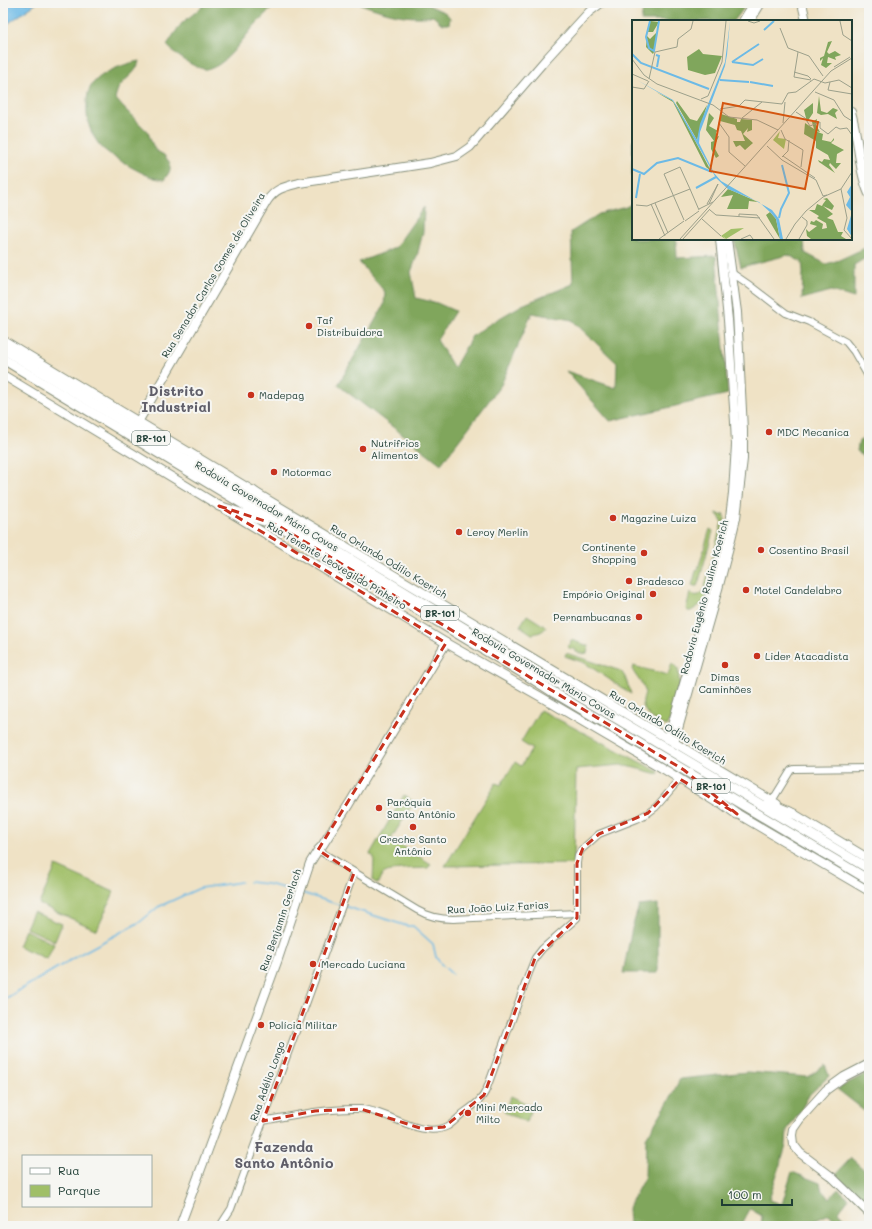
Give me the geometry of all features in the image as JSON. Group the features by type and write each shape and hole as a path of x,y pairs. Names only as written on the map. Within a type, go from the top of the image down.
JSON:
{"highway":[{"name":"Rodovia Governador Mário Covas","path":"3,349 298,527 538,678"},
{"name":"Rodovia Governador Mário Covas","path":"3,359 277,525 538,678 736,790 869,869"},
{"path":"253,491 298,527"},
{"path":"220,506 277,525"},
{"name":"Rodovia Governador Mário Covas","path":"555,687 684,770 869,880"},
{"path":"684,770 719,801 737,814"},
{"path":"736,790 794,814"}],"main road":[{"name":"Rua Senador Carlos Gomes de Oliveira","path":"138,422 267,201 275,191 283,187 299,183 430,163 451,158 464,152 476,142 531,76 582,19 601,3"},
{"path":"744,20 754,3"},
{"path":"751,20 761,3"},
{"path":"802,3 806,20"},
{"path":"852,116 864,178 869,194"},
{"name":"Rodovia Eugênio Raulino Koerich","path":"672,741 721,556 730,517 733,493 736,422 720,240"},
{"name":"Rodovia Eugênio Raulino Koerich","path":"672,741 726,562 738,503 743,459 737,312 727,240"},
{"name":"Rua Orlando Odílio Koerich","path":"3,340 869,859"},
{"name":"Rua Tenente Leovegildo Pinheiro","path":"3,375 446,643 541,697 680,779 706,796 869,891"},
{"name":"Rua Benjamin Gerlach","path":"180,1226 278,959 310,863 349,804 446,643"},
{"path":"541,697 556,671"},
{"path":"869,1064 844,1077 826,1090 800,1119 793,1129 792,1135 794,1147 832,1177 869,1213"}],"street":[{"path":"732,274 748,284 786,313 809,322 846,342 854,352 869,378"},
{"path":"772,801 791,770 869,768"},
{"path":"263,1121 320,1111 361,1109 428,1129 440,1128 449,1125 479,1102 484,1096 502,1050 528,973 535,958 550,940 577,918 577,863 581,850 599,834 648,813 659,804 680,779"},
{"name":"Rua João Luiz Farias","path":"318,850 424,914 436,919 577,913"},
{"name":"Rua Adélio Longo","path":"220,1226 230,1208 354,873"}],"highlighted area":[{"path":"219,506 277,525 684,770 737,814 680,779 648,813 599,834 583,848 577,863 577,918 535,958 484,1095 444,1127 423,1129 361,1109 315,1111 263,1121 354,873 318,850 446,643"}],"green space":[{"path":"207,3 277,3 252,28 229,56 216,66 209,69 204,69 198,68 186,62 167,45 182,23"},
{"path":"358,3 428,3 428,5 446,13 450,18 449,24 442,24 433,16 405,16"},
{"path":"644,3 737,3 744,8 735,20 641,20"},
{"path":"139,61 133,73 118,89 115,98 148,132 155,150 164,155 170,163 170,171 164,180 144,174 107,152 95,139 88,121 87,97 89,90 98,78 126,64"},
{"path":"632,172 632,240 676,240 677,258 716,256 728,394 610,421 566,371 616,388 617,363 572,320 532,313 501,385 441,464 338,385 384,305 385,292 359,262 395,248 424,207 423,232 411,272 416,298 437,303 455,311 437,340 454,368 472,336 522,305 573,284 571,232 599,214 626,207 631,204"},
{"path":"734,240 804,240 805,253 826,264 839,260 865,248 869,252 869,256 854,265 854,298 831,291 802,299 802,262 788,255 741,267"},
{"path":"869,434 869,460 857,451 859,441 867,437"},
{"path":"717,513 723,516 724,514 725,519 706,601 691,611 688,611 686,609 690,593 698,595 704,590 722,522 716,514"},
{"path":"710,529 713,531 699,581 697,586 693,586 696,571 698,569"},
{"path":"527,615 546,627 545,629 538,633 532,634 520,626"},
{"path":"571,640 589,646 587,653 582,654 569,648 567,646 570,644"},
{"path":"566,653 621,671 625,677 631,694 585,663 565,656"},
{"path":"672,663 678,669 680,689 668,725 666,726 650,716 644,709 643,700 645,689 632,669 633,666 668,675"},
{"path":"540,710 659,772 658,774 620,765 576,769 574,864 445,866 496,783 501,785 515,762 521,766 532,749 521,742"},
{"path":"404,795 414,802 391,839 431,864 428,868 404,869 386,872 381,876 378,884 373,881 374,857 370,854"},
{"path":"56,866 114,892 97,930 39,904"},
{"path":"658,904 658,973 623,973 632,928 639,906"},
{"path":"33,912 62,924 55,941 26,928"},
{"path":"25,930 54,944 47,959 18,946"},
{"path":"825,1065 829,1076 809,1095 800,1112 787,1130 786,1145 769,1200 782,1204 792,1172 820,1183 822,1191 830,1198 838,1189 849,1198 838,1212 850,1224 848,1226 840,1226 829,1214 803,1226 761,1226 762,1216 750,1209 741,1226 629,1226 628,1208 645,1176 646,1138 670,1099 680,1079 747,1072 808,1077"},
{"path":"869,1072 869,1114 837,1089"},
{"path":"511,1096 533,1107 526,1122 504,1112"},
{"path":"851,1158 869,1174 869,1210 835,1175"}],"water":[{"path":"7,3 37,3 3,27 3,6"}],"waterway":[{"path":"3,1000 82,953 140,922 158,907 200,888 241,882"},
{"path":"249,882 267,884 297,891"},
{"path":"302,893 340,905"},
{"path":"344,906 407,926 413,926 433,944 436,957 452,974"}],"place":[{"name":"Taf Distribuidora","path":"309,326"},
{"name":"Madepag","path":"251,395"},
{"name":"MDC Mecanica","path":"769,432"},
{"name":"Nutrifrios Alimentos","path":"363,449"},
{"name":"Motormac","path":"274,472"},
{"name":"Magazine Luiza","path":"613,518"},
{"name":"Leroy Merlin","path":"459,532"},
{"name":"Cosentino Brasil","path":"761,550"},
{"name":"Continente Shopping","path":"644,553"},
{"name":"Bradesco","path":"629,581"},
{"name":"Motel Candelabro","path":"746,590"},
{"name":"Empório Original","path":"653,594"},
{"name":"Pernambucanas","path":"639,617"},
{"name":"Lider Atacadista","path":"757,656"},
{"name":"Dimas Caminhões","path":"725,665"},
{"name":"Paróquia Santo Antônio","path":"379,808"},
{"name":"Creche Santo Antônio","path":"413,827"},
{"name":"Mercado Luciana","path":"313,964"},
{"name":"Polícia Militar","path":"261,1025"},
{"name":"Mini Mercado Milto","path":"468,1113"}],"district":[{"name":"Distrito Industrial","path":"176,398"},
{"name":"Fazenda Santo Antônio","path":"284,1154"}]}
